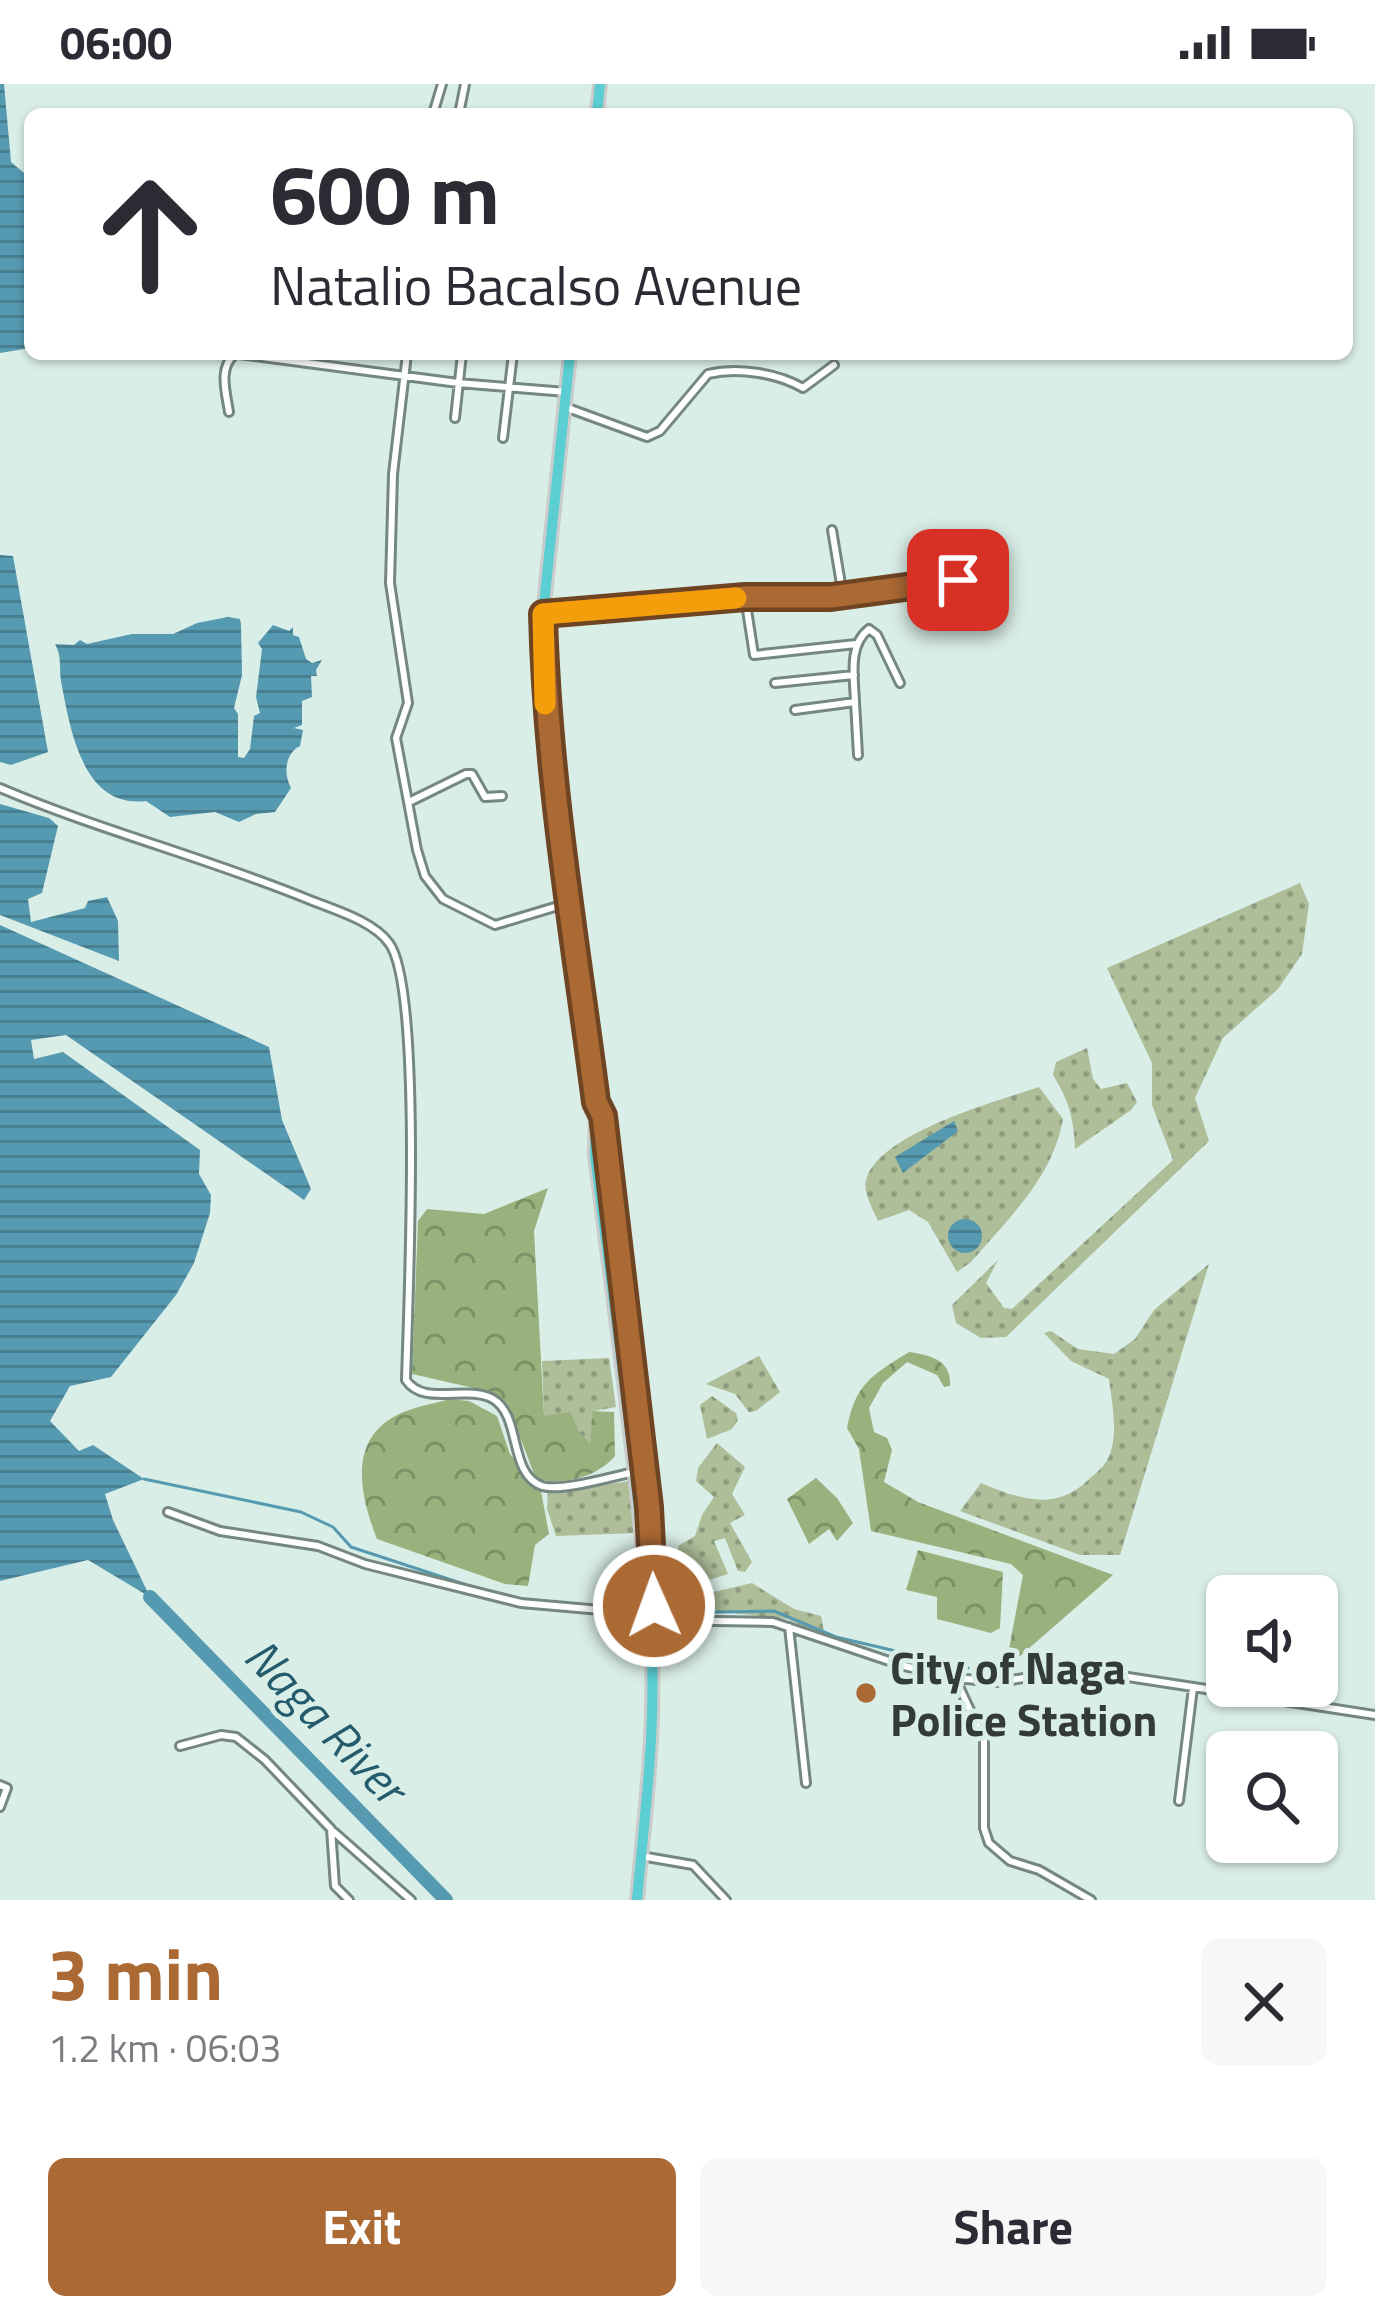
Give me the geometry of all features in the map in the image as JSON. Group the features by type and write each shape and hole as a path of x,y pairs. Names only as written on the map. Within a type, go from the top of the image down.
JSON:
{"highway":[{"path":"569,360 543,614 545,717 596,1102 603,1116 640,1471 652,1690 637,1900"}],"street":[{"path":"228,360 224,372 229,412"},
{"path":"287,360 566,392"},
{"path":"406,360 393,473 390,583 408,704 396,738 425,876 443,899 495,925 568,903"},
{"path":"455,418 461,360"},
{"path":"503,438 512,360"},
{"path":"566,407 647,437 660,431 708,374 731,371 781,376 803,388 834,365"},
{"path":"832,530 843,596"},
{"path":"543,614 745,597 843,596 958,580"},
{"path":"745,597 754,655 856,644"},
{"path":"858,755 854,675 856,644 862,632 869,629 877,634 900,683"},
{"path":"775,682 854,675"},
{"path":"795,710 855,702"},
{"path":"409,802 466,774 472,774 485,797 502,796"},
{"path":"0,788 248,874 354,918 388,940 397,958 405,1008 411,1180 406,1380 423,1394 462,1392 492,1398 503,1408 527,1475 536,1484 551,1488 640,1471"},
{"path":"168,1511 220,1531 318,1546 471,1593 773,1622 955,1678 999,1682 1083,1674 1375,1715"},
{"path":"789,1627 806,1783"},
{"path":"955,1678 983,1740 984,1828 989,1844 1010,1861 1040,1870 1091,1900"},
{"path":"1179,1801 1193,1688"},
{"path":"180,1746 236,1737 411,1900"},
{"path":"0,1785 7,1788 0,1808"},
{"path":"331,1829 335,1886 349,1900"},
{"path":"640,1856 693,1864 726,1900"}],"green space":[{"path":"1300,883 1309,904 1302,954 1278,989 1223,1038 1195,1098 1209,1141 1006,1337 981,1338 956,1323 952,1305 998,1260 986,1283 1004,1308 1012,1309 1173,1160 1152,1105 1152,1063 1107,968"},
{"path":"1087,1048 1093,1079 1101,1089 1127,1083 1137,1102 1075,1149 1070,1110 1053,1075 1056,1062"},
{"path":"1039,1087 1063,1119 1057,1140 1027,1196 971,1262 957,1272 928,1222 909,1210 878,1221 865,1188 867,1177 895,1146 943,1121"},
{"path":"548,1188 534,1231 544,1416 570,1412 590,1443 593,1411 614,1412 615,1456 589,1475 557,1481 536,1479 507,1403 478,1389 412,1374 418,1221 427,1209 484,1214"},
{"path":"1209,1264 1120,1555 1080,1555 960,1511 981,1483 1021,1497 1048,1499 1073,1491 1099,1470 1113,1443 1109,1379 1071,1361 1044,1333 1051,1331 1078,1349 1114,1354 1135,1339 1154,1310"},
{"path":"909,1352 943,1365 950,1386 944,1387 937,1375 907,1362 883,1383 869,1408 874,1432 887,1438 892,1450 884,1482 918,1502 1113,1575 1019,1657 1008,1654 1023,1575 1011,1564 871,1531 859,1449 847,1428 867,1382"},
{"path":"759,1356 780,1392 756,1411 749,1412 735,1394 706,1384"},
{"path":"609,1358 616,1407 594,1411 590,1444 544,1416 542,1361"},
{"path":"712,1396 736,1413 738,1420 732,1429 707,1439 700,1405"},
{"path":"450,1399 469,1401 497,1416 510,1454 541,1491 549,1534 535,1545 528,1586 505,1584 377,1539 362,1478 367,1447 393,1417"},
{"path":"717,1443 745,1467 732,1494 745,1515 730,1523 752,1562 745,1572 738,1571 725,1538 714,1541 728,1574 683,1588 678,1546 695,1536 714,1497 696,1481 698,1468"},
{"path":"816,1478 853,1523 837,1541 829,1529 809,1544 787,1499"},
{"path":"631,1481 636,1533 556,1536 547,1509 548,1492"},
{"path":"918,1550 1003,1572 1000,1628 991,1633 937,1619 937,1597 906,1590"},
{"path":"752,1583 794,1609 821,1616 825,1636 787,1619 697,1609 701,1595"}],"water":[{"path":"0,84 4,84 11,162 24,173 24,349 0,353"},
{"path":"0,555 13,556 48,752 11,765 0,762"},
{"path":"228,617 240,619 241,624 242,675 234,708 238,757 244,758 250,749 254,716 260,713 256,697 262,649 258,643 273,625 289,631 293,627 306,659 312,663 322,660 317,676 311,676 312,697 302,701 302,725 294,728 303,730 300,746 287,763 291,788 275,812 239,822 215,812 170,817 146,801 124,800 107,792 93,779 75,742 55,644 173,634"},
{"path":"0,804 49,818 58,826 42,893 28,899 31,922 107,897 118,921 119,961 0,915"},
{"path":"0,925 269,1047 282,1120 311,1189 304,1200 66,1035 31,1040 34,1059 63,1052 200,1150 199,1174 211,1195 194,1263 176,1295 111,1377 70,1386 50,1421 79,1451 93,1445 144,1479 105,1494 150,1597 88,1560 0,1581"},
{"path":"954,1121 958,1131 903,1173 895,1157"},
{"path":"965,1219 977,1224 982,1236 977,1248 965,1253 953,1248 948,1236 953,1224"}],"waterway":[{"path":"144,1479 301,1512 333,1527 351,1547 485,1591"},
{"name":"Naga River","path":"150,1597 446,1900"},
{"path":"511,1598 555,1603"},
{"path":"660,1613 774,1611 836,1637 968,1668"}],"slow traffic":[{"path":"545,704 543,614 736,598"}],"place":[{"name":"City of Naga Police Station","path":"866,1693"}],"route":[{"path":"654,1606 649,1507 603,1116 596,1102 552,790 543,614 745,597 831,597 958,580"}]}
